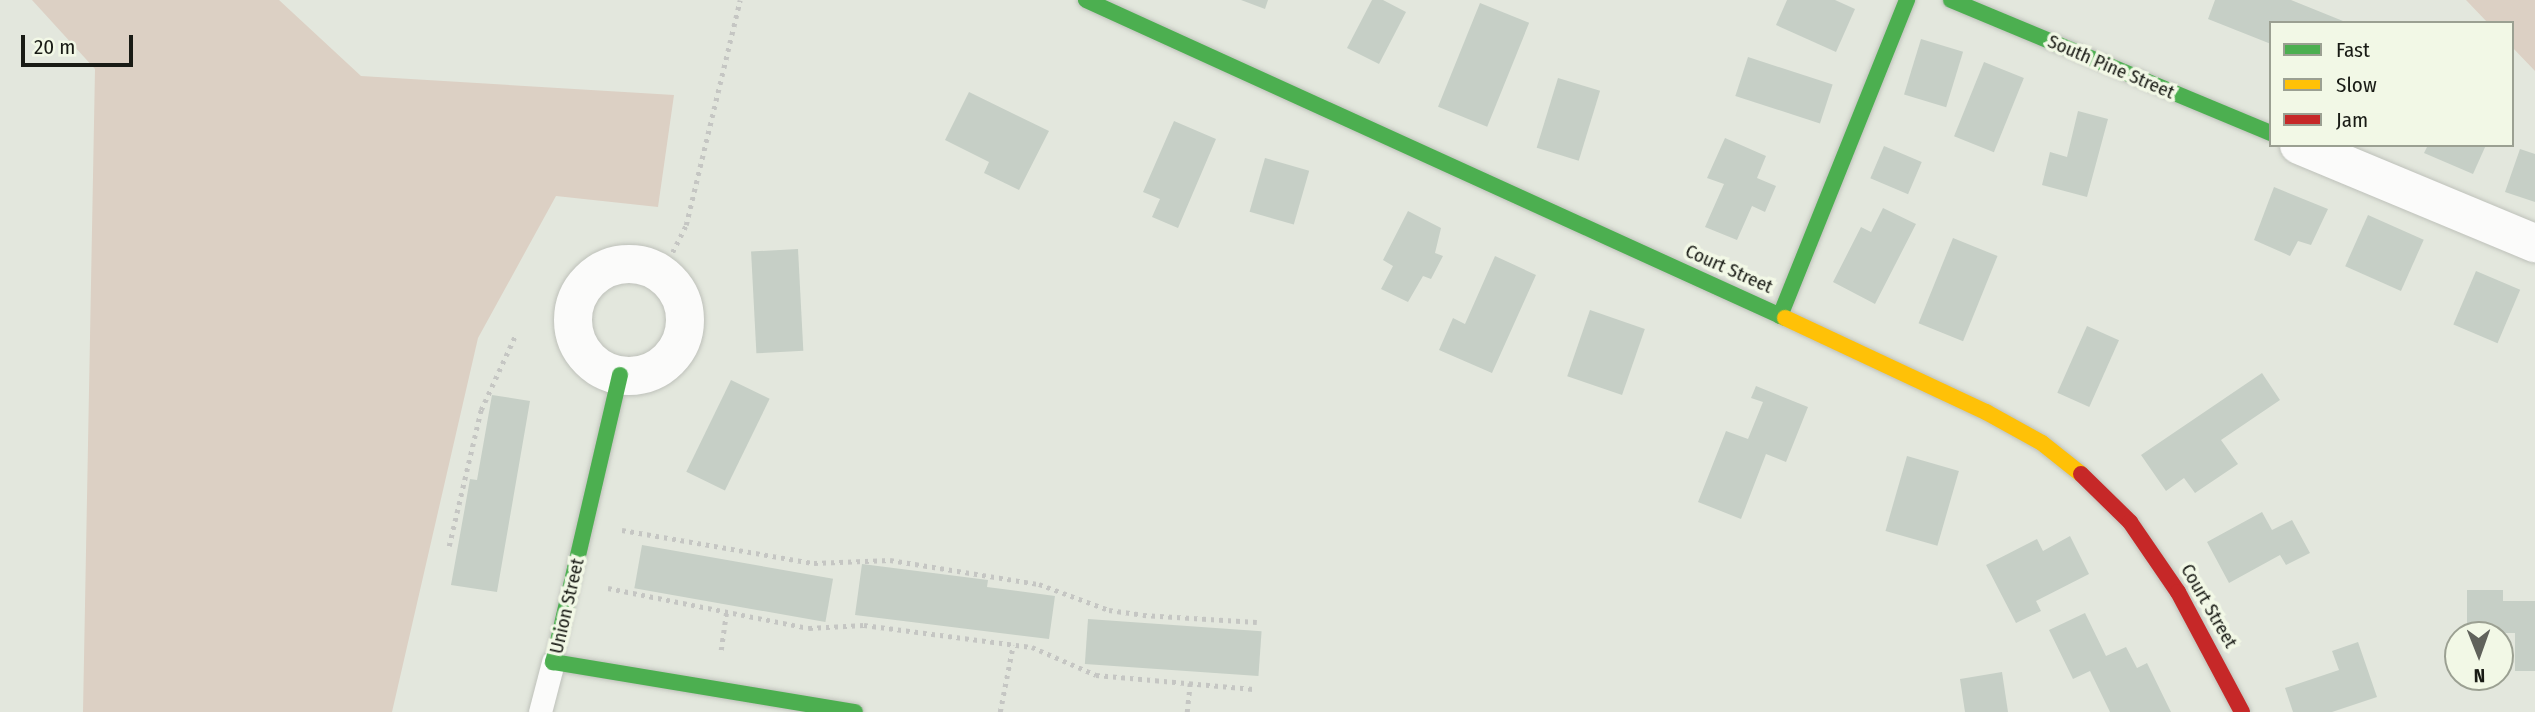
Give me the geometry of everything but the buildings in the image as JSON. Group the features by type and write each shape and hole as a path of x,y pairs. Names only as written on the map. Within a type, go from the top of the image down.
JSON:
{"street":[{"name":"Court Street","path":"1086,0 1780,316 1986,412 2042,443 2097,487 2161,565 2242,712"},
{"path":"1780,316 1907,0"},
{"name":"South Pine Street","path":"1951,0 2269,132"},
{"path":"2304,147 2535,243"},
{"path":"613,268 641,268 662,275 678,288 685,304 682,342 669,360 650,372 620,375 595,363 577,344 571,326 572,306 591,276 613,268"},
{"name":"Union Street","path":"620,375 553,662 855,712"}],"lane":[{"path":"540,712 553,662"}],"path":[{"path":"662,275 685,225 740,0"},
{"path":"449,546 481,410 515,336"},
{"path":"621,530 814,563 890,559 1026,581 1109,610 1143,615 1257,622"},
{"path":"607,588 809,628 864,625 1050,651 1096,675 1252,689"},
{"path":"720,651 726,613"},
{"path":"1000,712 1013,645"},
{"path":"1187,712 1191,683"}],"shaded area":[{"path":"32,0 279,0 361,76 674,95 658,207 556,196 478,338 392,712 83,712 95,69"},
{"path":"2466,0 2535,0 2535,71 2514,49 2514,21 2486,21"}],"traffic: fast":[{"path":"1086,0 1785,318"},
{"path":"1780,316 1907,0"},
{"path":"1951,0 2269,132"},
{"path":"620,375 553,662 855,712"}],"traffic: slow":[{"path":"1785,318 1986,412 2042,443 2081,474"}],"traffic: jam":[{"path":"2081,474 2130,522 2178,592 2242,712"}]}
